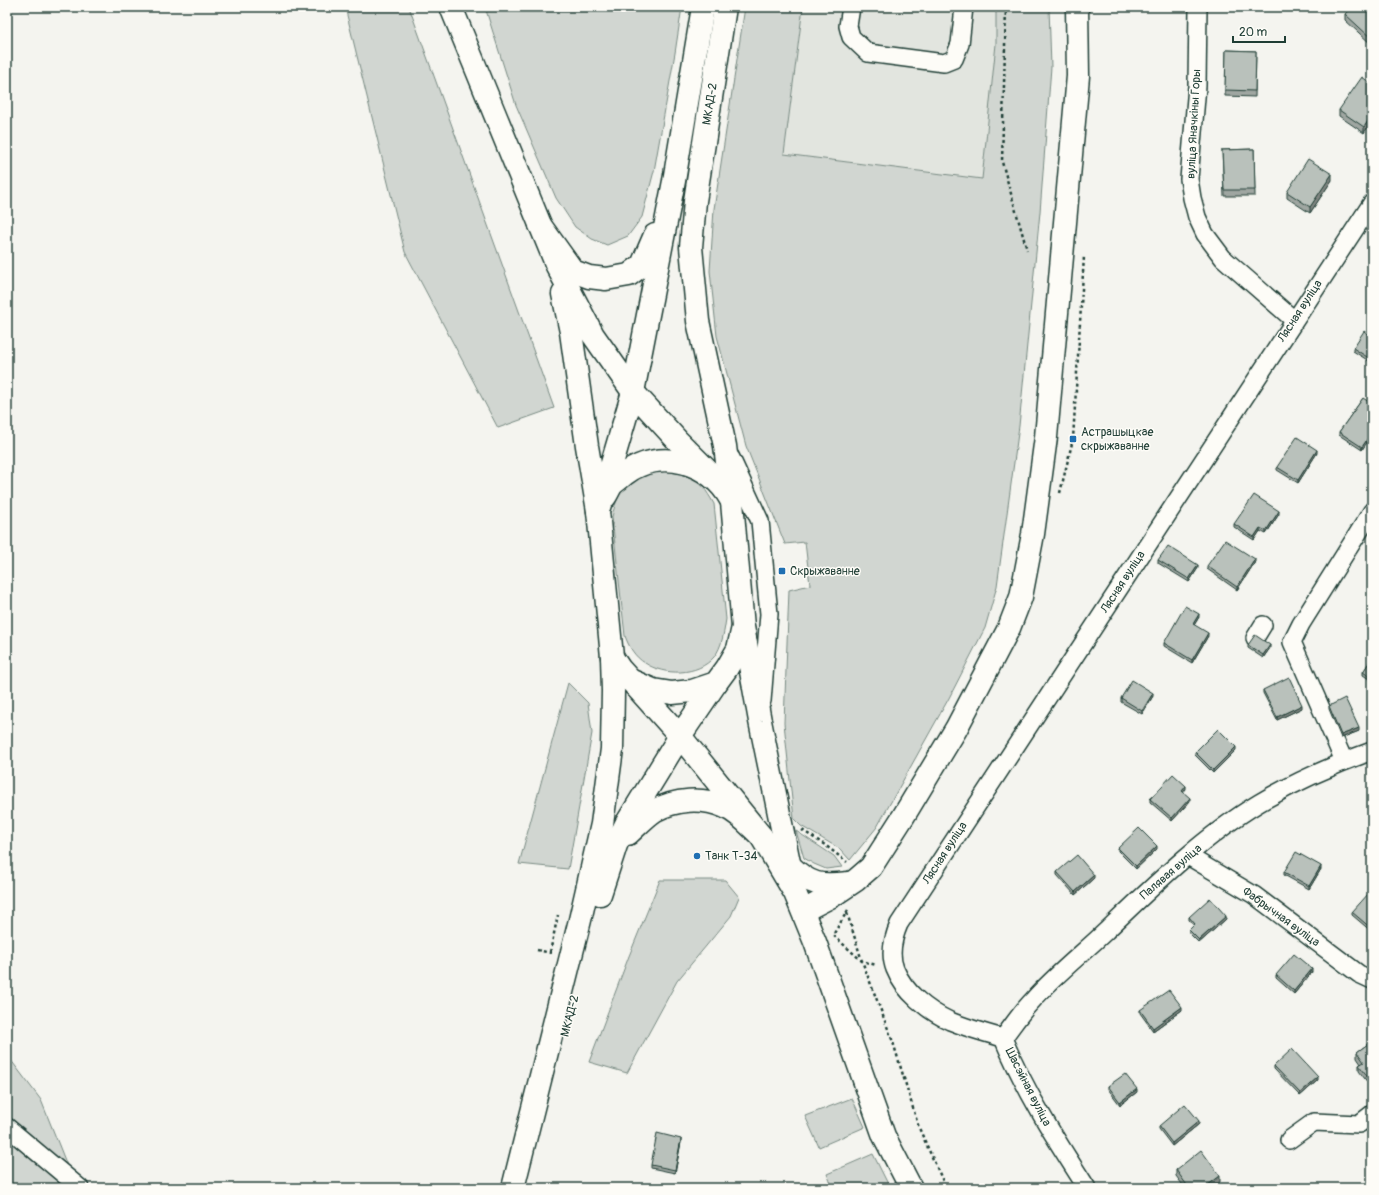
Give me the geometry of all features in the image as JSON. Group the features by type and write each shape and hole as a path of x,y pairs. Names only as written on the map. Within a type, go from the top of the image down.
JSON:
{"main road":[{"path":"451,7 557,266 593,335 633,392 677,440 716,479 725,489 732,502"},
{"path":"598,511 633,392 674,181 703,7"},
{"name":"МКАД-2","path":"528,1188 598,901 616,845 680,736 727,668 738,649 743,627 732,502 725,446 698,321 691,247 695,201 725,7"},
{"path":"799,902 832,896 871,867 956,729 1009,628 1021,597 1033,534 1046,436 1078,76 1077,7"},
{"path":"540,225 572,271 589,277 606,279 629,275 642,265 649,252 674,181"},
{"path":"513,1188 580,920 602,824 612,749 612,657 598,511 587,446 572,332 557,266"},
{"path":"598,511 612,485 635,467 663,459 692,464 716,479"},
{"path":"743,627 789,865 799,902 884,1136 911,1188"},
{"path":"612,657 620,669 680,736 761,836 799,902"},
{"path":"630,680 653,690 672,693 692,691 716,683"},
{"path":"616,845 654,812 679,801 705,801 726,807 741,817 761,836"},
{"path":"789,865 801,876 812,882 824,885 853,881"}],"street":[{"path":"851,7 848,26 851,37 868,53 944,63 954,59 960,44 964,7"},
{"name":"вуліца Яначкіны Горы","path":"1198,7 1197,86 1190,179 1192,198 1197,217 1205,234 1223,258 1294,320"},
{"name":"Лясная вуліца","path":"894,968 892,946 899,924 1372,203"},
{"path":"725,446 760,521 769,614 760,721"},
{"path":"1344,761 1292,642 1301,624 1372,511"},
{"name":"Палявая вуліца","path":"1003,1038 1032,1000 1188,856 1229,824 1259,804 1298,782 1344,761 1372,751"},
{"name":"Фабрычная вуліца","path":"1188,856 1254,895 1366,977 1372,993"},
{"name":"Шасэйная вуліца","path":"894,968 912,995 928,1007 949,1020 1003,1038 1014,1064 1048,1128 1087,1188"},
{"path":"1289,1140 1314,1122 1358,1124 1372,1114"},
{"path":"7,1127 80,1188"}],"path":[{"path":"1006,7 1002,162 1027,250"},
{"path":"1073,439 1084,256"},
{"path":"800,829 825,845 847,863 853,881"},
{"path":"846,912 862,962 893,1042 919,1128 946,1188"},
{"path":"550,952 558,915"},
{"path":"833,935 862,962 894,968"}],"shaded area":[{"path":"345,7 409,7 554,408 498,428 405,252"},
{"path":"485,7 682,7 654,171 642,217 628,236 607,245 592,239 575,227 556,198 516,105"},
{"path":"745,7 803,7 784,154 982,179 996,44 996,7 1049,7 1051,67 1040,212 1019,426 997,586 985,628 949,698 877,827 850,860 840,849 801,826 794,819 784,723 789,590 810,585 805,542 785,544 746,446 717,336 710,271 714,209"},
{"path":"803,7 996,7 996,44 982,179 784,154"},
{"path":"658,469 678,472 692,477 703,487 714,504 726,619 721,644 717,653 707,663 690,671 671,672 645,663 638,658 628,644 625,636 612,517 619,495 629,482 639,475"},
{"path":"568,683 588,703 592,733 568,869 519,864"},
{"path":"796,831 834,856 842,867 826,869 804,858"},
{"path":"660,880 725,880 739,897 731,916 677,981 627,1073 589,1062 629,956"},
{"path":"7,1055 41,1100 76,1188 7,1188"},
{"path":"852,1098 865,1127 819,1147 805,1116"},
{"path":"873,1154 890,1188 833,1188 827,1174"}],"building":[{"path":"1351,7 1372,7 1372,39 1345,14"},
{"path":"1226,50 1256,51 1255,91 1225,90"},
{"path":"1362,77 1372,84 1372,115 1364,127 1339,110"},
{"path":"1254,149 1255,190 1224,190 1222,150"},
{"path":"1308,159 1332,174 1310,207 1287,192"},
{"path":"1364,331 1372,337 1372,360 1353,348"},
{"path":"1363,398 1372,404 1372,432 1362,447 1339,432"},
{"path":"1297,437 1317,450 1298,480 1277,467"},
{"path":"1254,495 1279,511 1266,531 1260,528 1254,537 1234,524"},
{"path":"1225,540 1255,559 1237,587 1207,566"},
{"path":"1168,546 1198,565 1189,579 1158,560"},
{"path":"1185,606 1199,614 1193,624 1208,633 1192,660 1164,643"},
{"path":"1255,635 1270,645 1263,655 1248,645"},
{"path":"1372,658 1372,678 1363,672"},
{"path":"1289,677 1302,705 1277,717 1263,690"},
{"path":"1132,680 1153,693 1142,711 1121,698"},
{"path":"1345,698 1359,728 1341,735 1329,706"},
{"path":"1218,729 1236,747 1213,770 1195,752"},
{"path":"1173,774 1186,786 1182,791 1190,798 1172,818 1150,799"},
{"path":"1139,828 1157,846 1136,866 1118,848"},
{"path":"1296,852 1321,866 1309,886 1284,872"},
{"path":"1077,855 1094,875 1075,892 1057,872"},
{"path":"1369,893 1372,896 1372,929 1352,912"},
{"path":"1210,898 1226,916 1199,940 1189,930 1195,924 1189,917"},
{"path":"1294,954 1312,969 1294,991 1276,975"},
{"path":"1169,990 1182,1007 1153,1028 1140,1010"},
{"path":"1372,1041 1371,1081 1359,1065 1364,1062 1357,1052"},
{"path":"1292,1049 1318,1077 1300,1093 1274,1066"},
{"path":"1125,1074 1137,1089 1120,1102 1108,1086"},
{"path":"1185,1104 1199,1121 1172,1143 1159,1126"},
{"path":"657,1133 681,1139 675,1170 651,1165"},
{"path":"1201,1150 1220,1176 1204,1188 1189,1188 1176,1170"}],"place":[{"name":"Астрашыцкае скрыжаванне","path":"1073,439"},
{"name":"Скрыжаванне","path":"782,571"},
{"name":"Танк Т-34","path":"697,856"}]}
